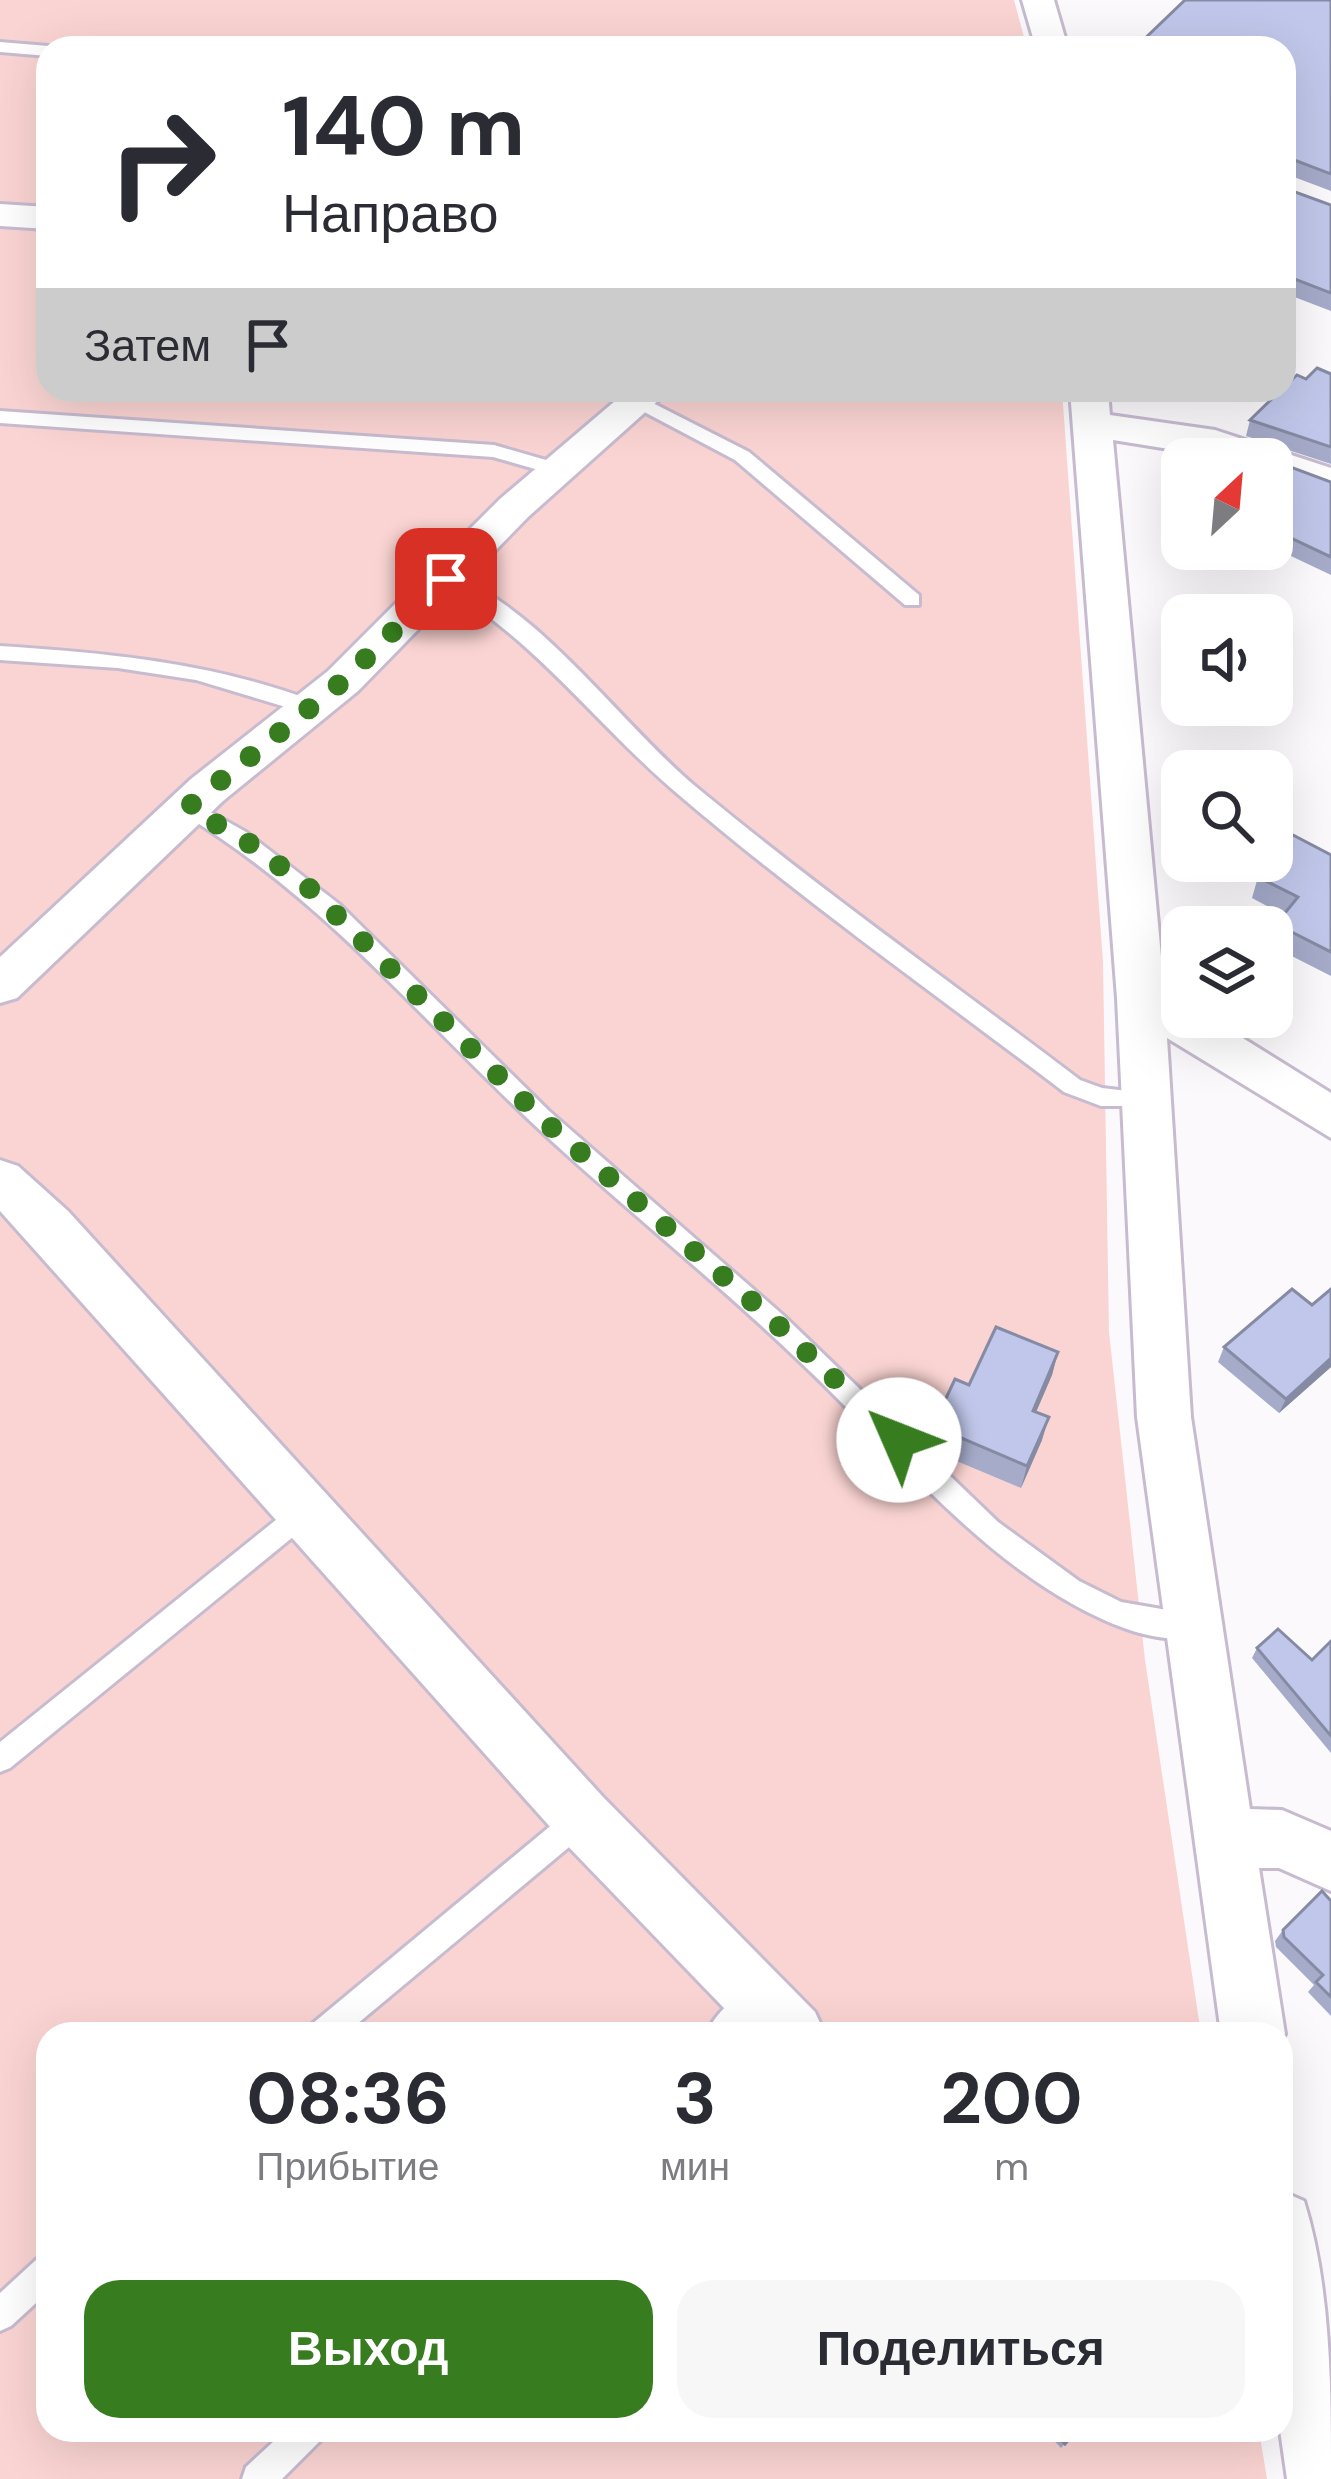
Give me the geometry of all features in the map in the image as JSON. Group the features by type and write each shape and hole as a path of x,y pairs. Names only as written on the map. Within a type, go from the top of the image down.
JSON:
{"street":[{"path":"1038,0 1048,36"},
{"path":"0,214 36,217"},
{"path":"0,985 188,807 309,707 556,469 638,402"},
{"path":"1251,2022 1164,1417 1141,998 1091,408 1230,443 1331,484"},
{"path":"1141,998 1331,1118"},
{"path":"1144,1100 1165,1078 1197,1068 1235,1071 1284,1088"},
{"path":"0,1180 50,1226 581,1818 757,2022"},
{"path":"1225,1837 1282,1839 1331,1861"},
{"path":"1294,2388 1322,2479"}],"lane":[{"path":"0,47 36,50"},
{"path":"654,402 752,464 912,600"},
{"path":"0,417 494,451 556,469"},
{"path":"446,579 475,596 565,673 685,789 1072,1085 1101,1097 1144,1100"},
{"path":"0,653 165,668 238,681 309,707"},
{"path":"188,807 252,845 309,888 542,1119 762,1310 1002,1538 1047,1574 1113,1612 1194,1625"},
{"path":"0,1759 306,1511"},
{"path":"336,2022 581,1818"},
{"path":"0,2315 36,2281"},
{"path":"257,2479 296,2442"}],"shaded area":[{"path":"0,0 1014,0 1024,36 36,36 36,402 1063,402 1103,962 1109,1332 1145,1660 1199,2022 36,2022 36,2442 1261,2442 1267,2479 0,2479"}],"building":[{"path":"1185,0 1331,0 1331,174 1296,161 1296,36 1148,36"},
{"path":"1296,192 1331,205 1331,293 1296,280"},
{"path":"1317,368 1331,374 1331,447 1250,420 1269,402 1296,402 1296,376 1306,379"},
{"path":"1293,468 1331,482 1331,557 1293,539"},
{"path":"1293,835 1331,855 1331,952 1293,933 1291,906 1298,897 1268,882 1293,882"},
{"path":"1292,1289 1312,1305 1331,1289 1331,1358 1286,1399 1224,1347"},
{"path":"996,1327 1058,1352 1033,1411 1049,1417 1027,1466 933,1426 955,1379 969,1385"},
{"path":"1278,1629 1312,1660 1331,1641 1331,1736 1257,1648"},
{"path":"1322,1891 1331,1901 1331,1997 1316,1982 1323,1975 1284,1937 1283,1930"}],"route":[{"path":"446,579 343,681 188,807 224,826 309,888 542,1119 762,1310 899,1440"}]}
